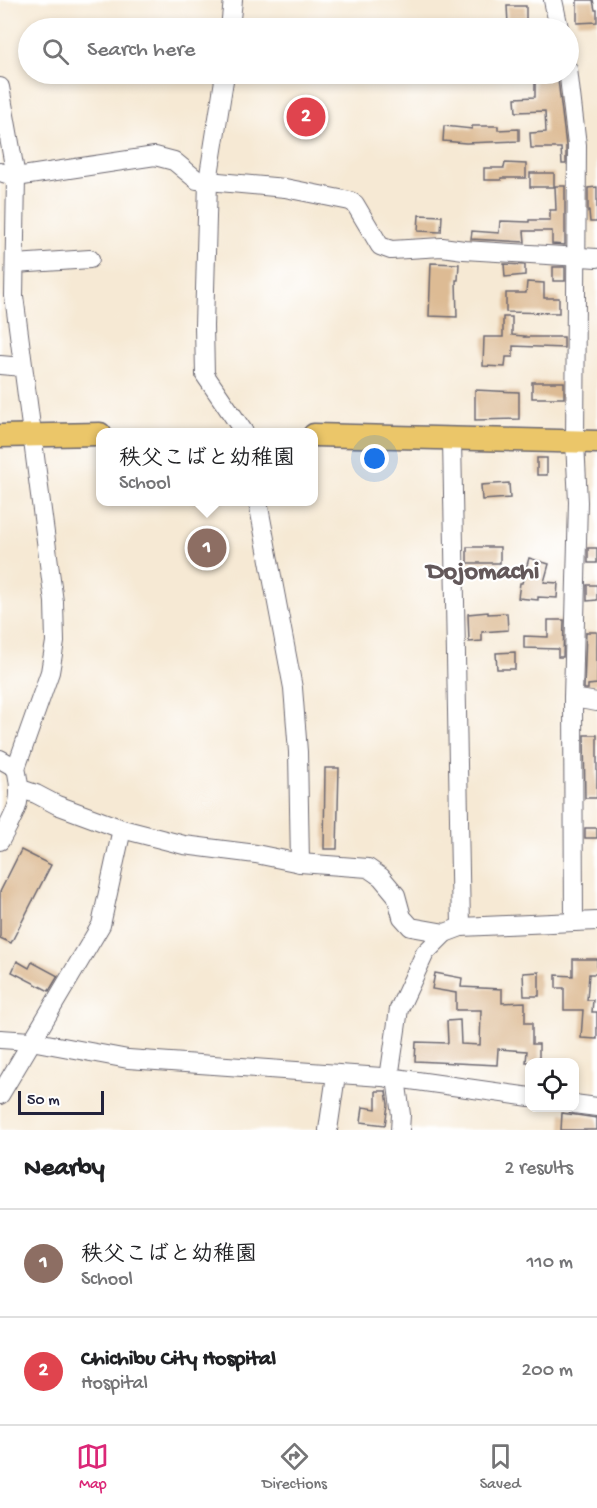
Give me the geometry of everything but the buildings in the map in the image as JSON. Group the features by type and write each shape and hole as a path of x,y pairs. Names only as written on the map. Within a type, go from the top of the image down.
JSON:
{"main road":[{"path":"0,436 96,434"},
{"path":"318,435 586,442"}],"street":[{"path":"231,18 233,0"},
{"path":"553,0 557,18"},
{"path":"223,84 208,181 205,375 241,428"},
{"path":"570,84 577,145 575,258 586,442 578,502 573,698 574,922"},
{"path":"0,87 15,264 7,286 22,367 54,602 55,642 50,672 16,768 21,789 18,806 0,841"},
{"path":"8,175 155,156 174,160 197,180 285,188 350,201 355,204 380,246 392,250 442,247 597,258"},
{"path":"15,264 90,259"},
{"path":"0,365 22,367"},
{"path":"452,439 453,930"},
{"path":"259,506 293,688 298,752 300,863"},
{"path":"573,698 597,702"},
{"path":"0,759 16,768"},
{"path":"21,789 122,829 184,845 256,854 300,863 368,868 381,877 396,894 402,917 411,927 453,930 597,921"},
{"path":"0,1095 101,925 122,829"},
{"path":"400,1130 401,1115 392,1078 399,1009 425,953 453,930"},
{"path":"0,1039 31,1041 128,1059 392,1078 525,1096"},
{"path":"328,1130 336,1075"},
{"path":"579,1105 597,1107"}],"place":[{"name":"Chichibu City Hospital","path":"306,117"},
{"name":"秩父こばと幼稚園","path":"207,548"}],"district":[{"name":"Dojomachi","path":"483,569"}]}
